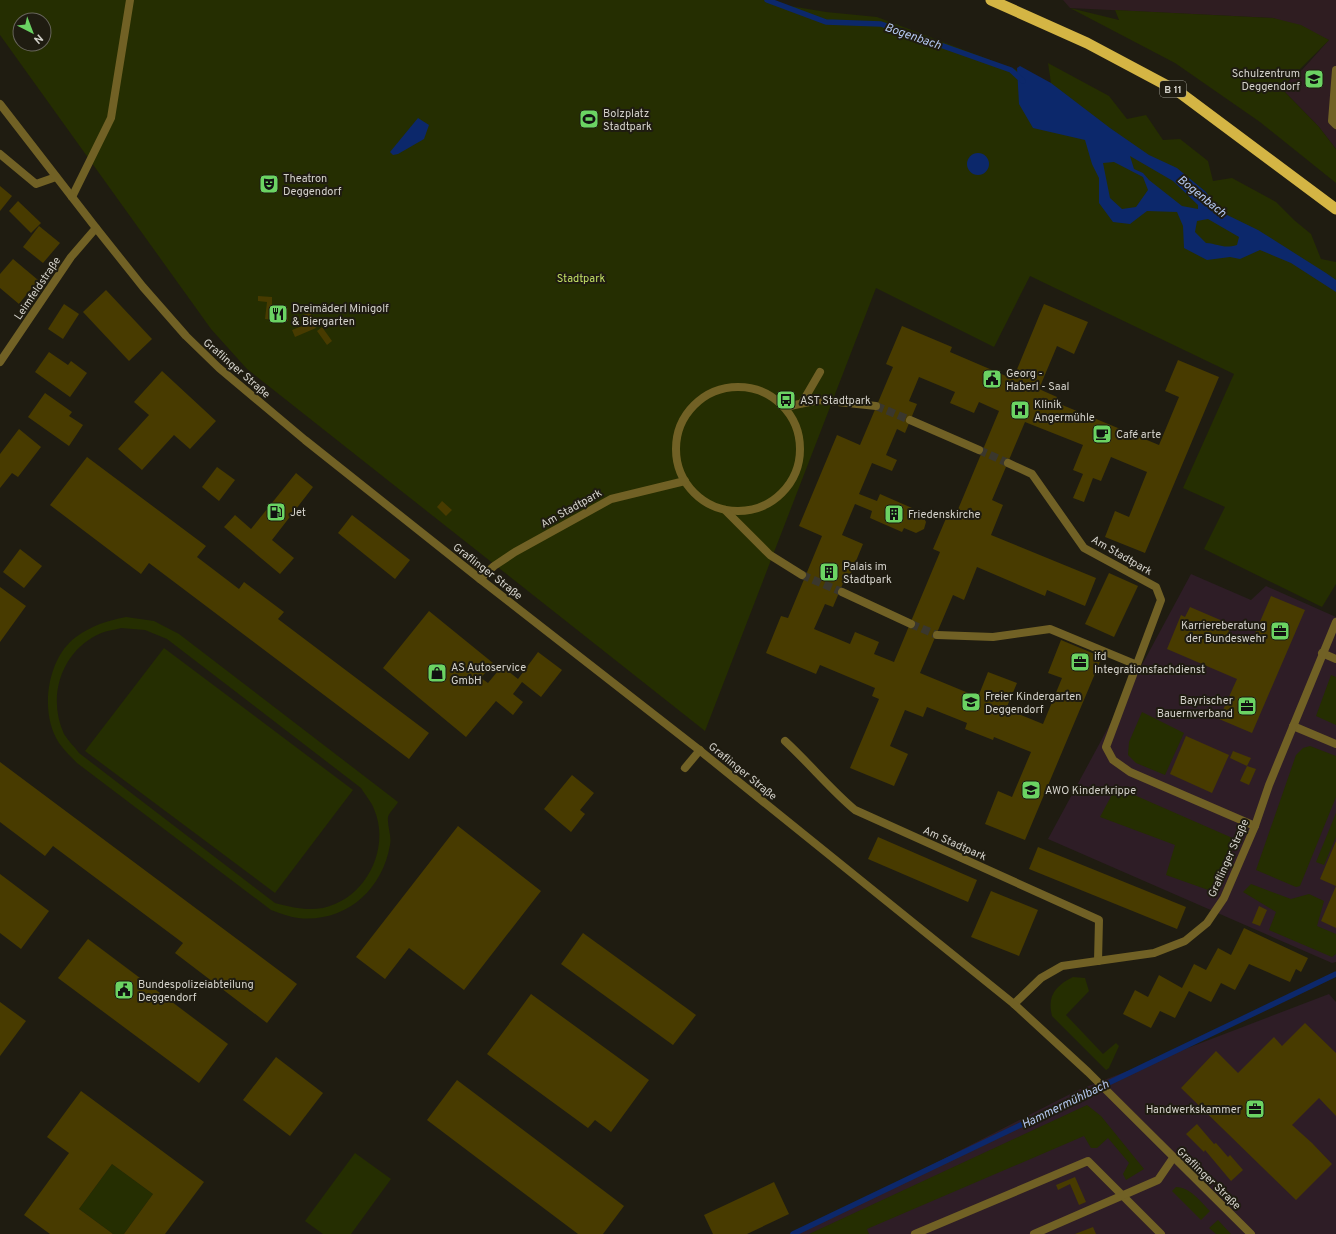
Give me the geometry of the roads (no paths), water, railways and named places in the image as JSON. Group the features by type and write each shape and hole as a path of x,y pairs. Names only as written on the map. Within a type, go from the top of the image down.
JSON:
{"highway":[{"name":"B 11","path":"991,0 1087,43 1179,92 1336,208"}],"street":[{"path":"72,197 111,118 130,0"},
{"path":"1336,70 1332,121 1336,125"},
{"name":"Graflinger Straße","path":"0,104 96,228 186,336 219,368 305,440 480,579 700,750 1014,1004 1088,1072 1251,1234"},
{"path":"0,154 36,184 56,177"},
{"name":"Leimfeldstraße","path":"0,362 71,257 96,228"},
{"path":"802,403 820,372"},
{"path":"746,387 767,393 785,407 796,426 800,448 797,470 786,489 768,503 748,510 725,510 709,504 696,494 685,481 677,459 676,443 678,432 688,412 703,397 724,388 746,387"},
{"path":"785,407 819,400 876,406"},
{"path":"910,420 979,450"},
{"name":"Am Stadtpark","path":"1008,463 1032,474 1084,548 1156,587 1161,600 1106,747 1113,760 1130,772 1255,826"},
{"name":"Am Stadtpark","path":"480,579 494,566 515,552 611,499 685,481"},
{"path":"725,510 770,555 802,575"},
{"path":"842,592 911,624"},
{"name":"Graflinger Straße","path":"1014,1004 1041,978 1062,966 1154,953 1185,941 1207,923 1224,898 1255,826 1269,785 1336,622"},
{"path":"937,635 994,637 1050,629 1137,665"},
{"path":"1322,653 1336,659"},
{"path":"1293,726 1336,744"},
{"name":"Am Stadtpark","path":"785,742 813,767 832,790 856,810 1099,920 1098,961"},
{"path":"685,768 700,750"},
{"path":"1034,1234 1158,1180 1173,1158"},
{"path":"915,1234 1088,1161 1161,1234"}],"water":[{"path":"1020,66 1051,83 1110,128 1149,155 1177,168 1206,192 1219,211 1258,230 1336,280 1336,292 1291,263 1260,250 1240,259 1230,257 1207,260 1184,248 1183,226 1177,212 1147,211 1130,224 1113,222 1099,203 1099,178 1092,164 1085,140 1033,128 1019,104 1017,68","holes":["1130,156 1173,181 1198,205 1198,209 1182,206 1149,180 1143,173 1134,169","1114,162 1143,177 1148,190 1136,207 1122,209 1110,198 1103,163","1208,219 1239,237 1237,245 1224,246 1206,243 1195,232 1197,221"]},
{"path":"418,118 429,125 424,139 398,154 393,155 390,152"},
{"path":"978,153 986,156 989,164 986,172 978,175 970,172 967,164 970,156"}],"waterway":[{"name":"Bogenbach","path":"767,0 826,22 881,24 1011,70 1023,81"},
{"name":"Hammermühlbach","path":"793,1234 1336,974"}],"tunnel":[{"path":"876,406 910,420"},
{"path":"979,450 1008,463"},
{"path":"802,575 842,592"},
{"path":"911,624 937,635"}],"place":[{"name":"Schulzentrum Deggendorf","path":"1314,79"},
{"name":"Bolzplatz Stadtpark","path":"589,119"},
{"name":"Theatron Deggendorf","path":"269,184"},
{"name":"Dreimäderl Minigolf & Biergarten","path":"278,314"},
{"name":"Georg - Haberl - Saal","path":"992,379"},
{"name":"AST Stadtpark","path":"786,400"},
{"name":"Klinik Angermühle","path":"1020,410"},
{"name":"Café arte","path":"1102,434"},
{"name":"Jet","path":"276,512"},
{"name":"Friedenskirche","path":"894,514"},
{"name":"Palais im Stadtpark","path":"829,572"},
{"name":"Karriereberatung der Bundeswehr","path":"1280,631"},
{"name":"ifd Integrationsfachdienst","path":"1080,662"},
{"name":"AS Autoservice GmbH","path":"437,673"},
{"name":"Freier Kindergarten Deggendorf","path":"971,702"},
{"name":"Bayrischer Bauernverband","path":"1247,706"},
{"name":"AWO Kinderkrippe","path":"1031,790"},
{"name":"Bundespolizeiabteilung Deggendorf","path":"124,990"},
{"name":"Handwerkskammer","path":"1255,1109"}],"park label":[{"name":"Stadtpark","path":"581,278"}]}
